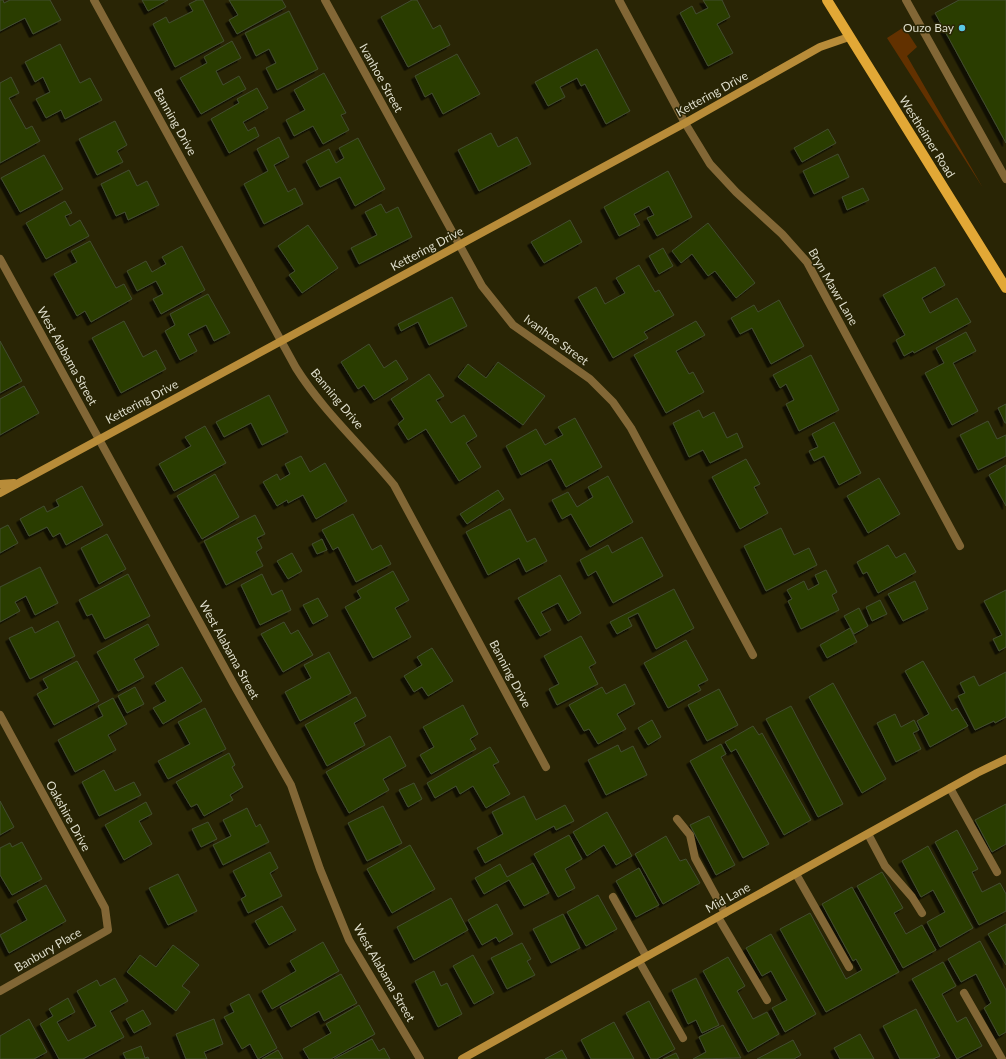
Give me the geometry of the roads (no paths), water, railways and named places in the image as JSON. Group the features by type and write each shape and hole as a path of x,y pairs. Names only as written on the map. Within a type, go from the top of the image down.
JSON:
{"main road":[{"name":"Westheimer Road","path":"827,0 1006,288"}],"street":[{"name":"Banning Drive","path":"94,0 308,387 370,455 394,485 546,767"},
{"name":"Ivanhoe Street","path":"325,0 482,286 513,325 590,380 612,402 631,428 753,655"},
{"name":"Bryn Mawr Lane","path":"619,0 685,123 710,164 722,179 782,234 807,262 960,546"},
{"path":"906,0 1006,179"},
{"name":"Kettering Drive","path":"0,493 281,340 459,246 685,123 820,47 849,36"},
{"name":"West Alabama Street","path":"0,259 234,685 291,785 320,869 350,940 420,1059"},
{"name":"Kettering Drive","path":"0,484 16,483"},
{"name":"Oakshire Drive","path":"0,715 105,908 108,930"},
{"name":"Mid Lane","path":"462,1059 950,788 1006,759"},
{"path":"950,788 997,872"},
{"path":"677,819 690,835 695,858 722,915 767,1000"},
{"path":"868,834 885,866 912,897 922,913"},
{"path":"796,874 849,967"},
{"path":"613,897 683,1038"},
{"name":"Banbury Place","path":"0,992 108,930"},
{"path":"964,993 1002,1059"}],"place":[{"name":"Ouzo Bay","path":"962,28"}]}
